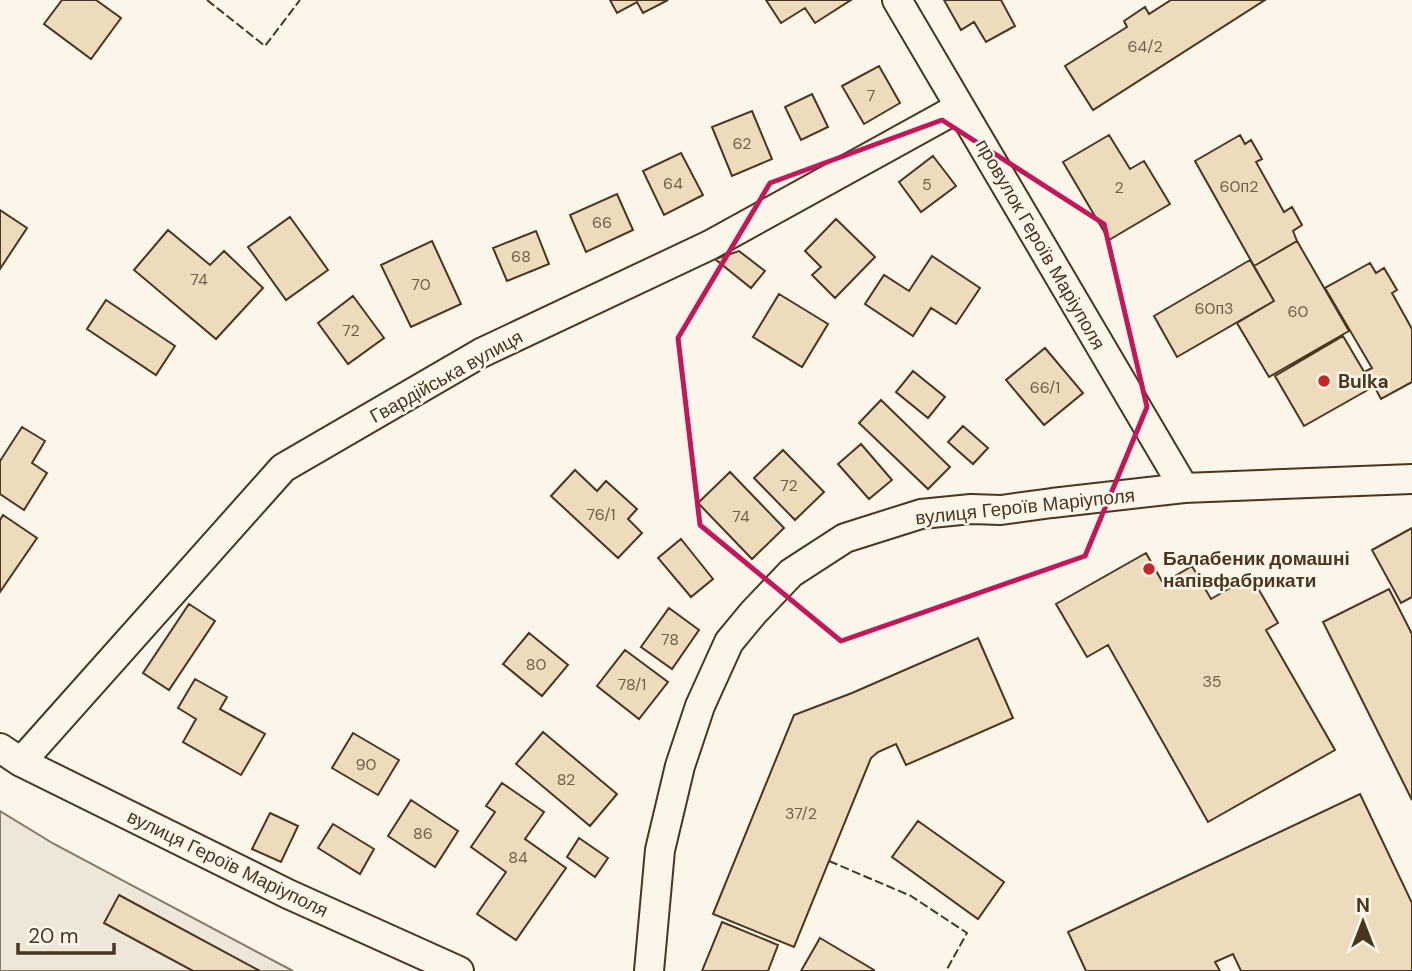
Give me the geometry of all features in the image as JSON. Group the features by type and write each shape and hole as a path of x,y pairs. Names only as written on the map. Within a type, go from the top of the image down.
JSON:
{"street":[{"name":"провулок Героїв Маріуполя","path":"897,0 1184,488"},
{"name":"Гвардійська вулиця","path":"11,755 283,468 481,353 710,245 960,107"},
{"name":"вулиця Героїв Маріуполя","path":"649,971 660,850 680,766 700,706 729,642 753,613 791,573 845,538 921,514 971,509 1000,510 1184,488 1412,479"},
{"name":"вулиця Героїв Маріуполя","path":"11,755 288,894 459,971"}],"highlighted area":[{"path":"942,120 1104,224 1147,407 1085,556 841,641 700,525 678,338 770,183"}],"shaded area":[{"path":"0,811 54,844 293,971 0,971"}],"building":[{"path":"62,0 96,0 121,18 91,59 44,24"},
{"path":"610,0 668,0 643,13 637,2 617,13"},
{"path":"766,0 851,0 815,23 805,8 781,23"},
{"path":"944,0 1001,0 1015,26 986,42 974,22 961,30"},
{"path":"1171,0 1265,0 1093,110 1065,66 1127,27 1124,21 1145,7 1149,14"},
{"path":"879,66 900,103 864,124 842,86"},
{"path":"812,94 828,127 801,140 785,107"},
{"path":"752,111 772,159 732,176 712,127"},
{"path":"1109,135 1130,169 1144,161 1170,204 1109,240 1063,162"},
{"path":"1240,135 1245,144 1251,140 1262,159 1256,162 1284,212 1292,207 1302,225 1293,231 1297,241 1254,266 1195,161"},
{"path":"681,153 703,195 664,215 643,171"},
{"path":"933,156 956,186 921,212 899,182"},
{"path":"617,194 633,230 586,252 570,215"},
{"path":"0,210 27,228 0,269"},
{"path":"290,217 328,270 286,300 248,247"},
{"path":"836,219 875,257 835,298 812,275 821,267 805,251"},
{"path":"168,230 210,265 224,251 263,288 216,339 134,270"},
{"path":"536,231 549,264 507,281 493,248"},
{"path":"432,241 461,304 411,327 381,265"},
{"path":"1297,241 1349,331 1269,377 1237,323 1274,301 1254,266"},
{"path":"739,251 765,271 751,288 715,259"},
{"path":"932,256 980,288 956,324 931,308 913,336 865,304 884,275 909,291"},
{"path":"1250,260 1274,301 1177,357 1154,316"},
{"path":"1370,263 1376,273 1384,268 1397,290 1392,293 1412,329 1412,382 1381,399 1366,371 1372,368 1325,288"},
{"path":"779,294 828,324 802,367 753,337"},
{"path":"353,296 384,338 348,364 318,323"},
{"path":"106,300 175,346 156,375 87,329"},
{"path":"1343,336 1373,387 1304,426 1275,376"},
{"path":"1045,348 1083,393 1044,425 1006,380"},
{"path":"913,371 945,397 928,418 896,392"},
{"path":"881,400 950,467 928,489 859,423"},
{"path":"963,426 988,448 973,464 948,442"},
{"path":"22,427 45,441 32,463 47,473 24,510 0,494 0,461"},
{"path":"861,444 892,480 869,499 838,464"},
{"path":"783,450 824,492 795,520 754,478"},
{"path":"575,470 597,491 606,481 637,509 628,519 642,533 618,558 551,496"},
{"path":"730,472 784,528 752,559 698,503"},
{"path":"3,515 37,538 0,592 0,520"},
{"path":"1412,528 1412,597 1401,603 1372,550"},
{"path":"681,539 713,579 691,597 658,558"},
{"path":"1146,553 1163,583 1192,566 1211,599 1251,576 1278,623 1266,630 1335,750 1208,822 1108,645 1087,657 1056,604"},
{"path":"1389,589 1412,634 1412,800 1323,622"},
{"path":"189,604 215,621 169,690 143,673"},
{"path":"669,608 699,630 672,669 641,647"},
{"path":"529,633 568,665 542,696 503,664"},
{"path":"978,638 1013,718 906,765 896,744 871,758 794,947 713,914 794,715"},
{"path":"625,650 668,682 639,719 597,686"},
{"path":"195,679 227,697 220,709 265,734 241,775 183,742 196,719 178,708"},
{"path":"543,732 617,794 590,826 516,764"},
{"path":"353,733 399,760 378,795 332,768"},
{"path":"502,783 544,812 525,839 566,868 516,940 477,914 506,872 471,847 495,812 486,806"},
{"path":"1360,794 1412,903 1412,971 1241,971 1233,954 1215,962 1220,971 1086,971 1068,932"},
{"path":"411,800 458,831 435,867 388,836"},
{"path":"270,813 298,826 281,862 252,849"},
{"path":"918,821 1004,882 978,919 892,857"},
{"path":"333,824 374,849 360,874 318,848"},
{"path":"579,838 608,858 595,877 567,857"},
{"path":"119,895 260,971 193,971 104,923"},
{"path":"722,922 778,945 768,971 702,971"},
{"path":"820,938 874,970 874,971 801,971"}],"fence":[{"path":"207,0 265,46 300,0"},
{"path":"829,861 911,896 967,933 946,971"}],"place":[{"name":"Bulka","path":"1324,381"},
{"name":"Балабеник домашні напівфабрикати","path":"1149,569"}]}
